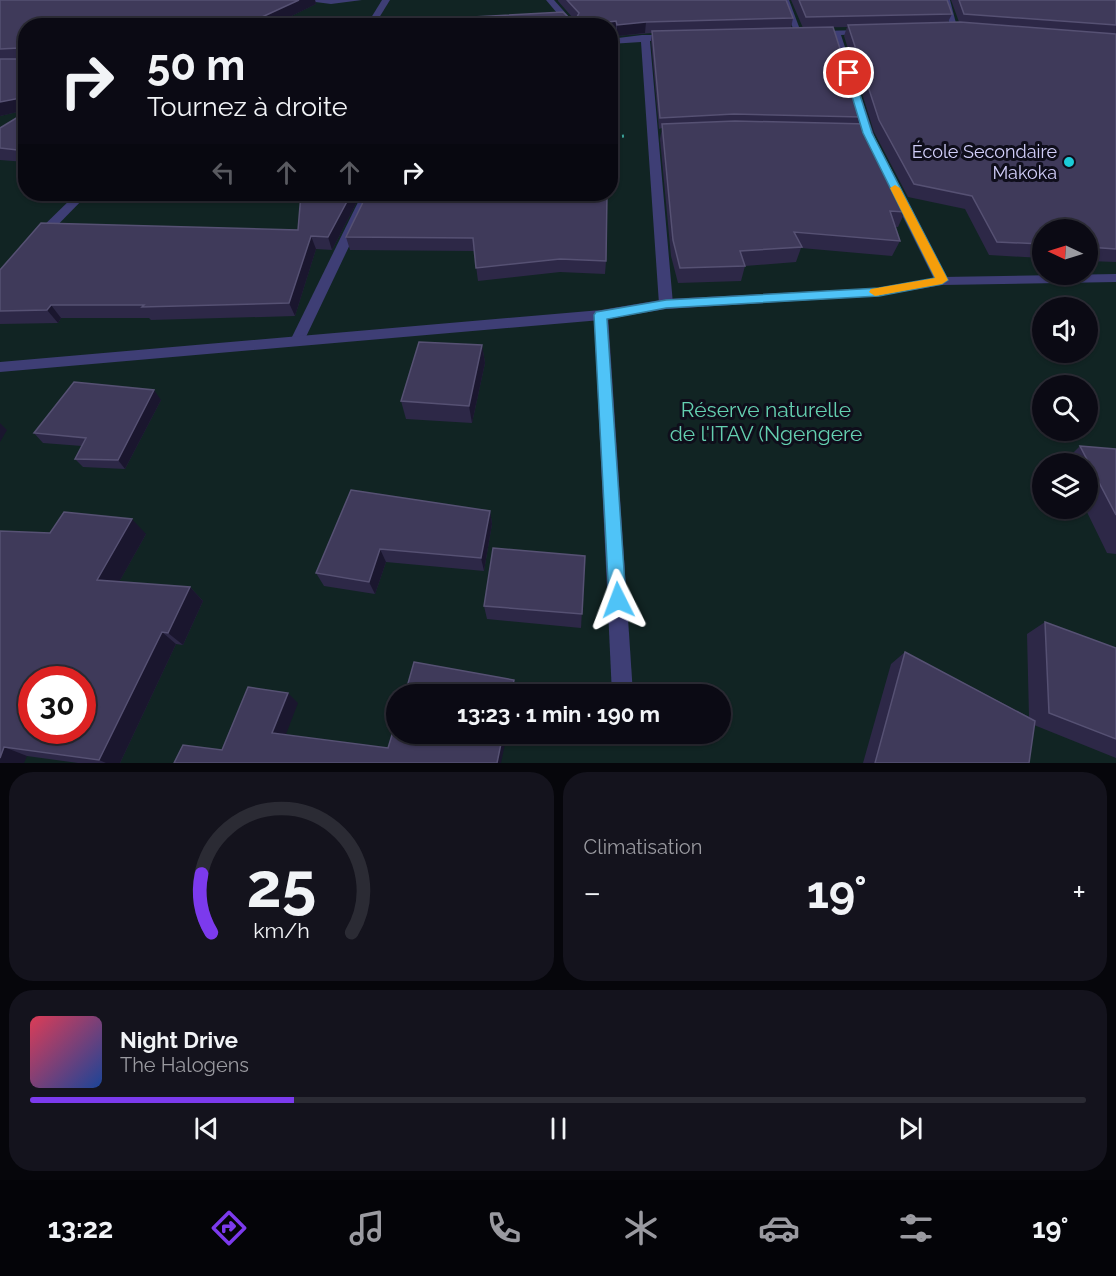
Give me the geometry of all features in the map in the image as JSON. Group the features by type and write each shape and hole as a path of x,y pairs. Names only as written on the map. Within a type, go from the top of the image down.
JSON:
{"street":[{"path":"303,0 331,2 358,0"},
{"path":"375,18 386,0"},
{"path":"550,0 566,18"},
{"path":"785,0 799,33"},
{"path":"946,0 955,29"},
{"path":"943,29 966,30"},
{"path":"787,33 872,32"},
{"path":"836,33 862,133 880,160 942,280"},
{"path":"618,41 680,36"},
{"path":"645,38 658,134 666,304"},
{"path":"33,243 75,201"},
{"path":"297,341 365,201"},
{"path":"0,367 601,315 666,304 879,292 942,280 1116,278"},
{"path":"601,315 622,684"}],"green space":[{"name":"Réserve naturelle de l'ITAV (Ngengere","path":"0,0 1116,0 1116,763 0,763"}],"building":[{"path":"0,0 299,0 262,17 311,18 18,18 18,48 0,49"},
{"path":"567,0 786,0 793,18 618,25 618,18 473,17 563,12 568,17 577,17 579,13"},
{"path":"799,0 947,0 952,14 806,17"},
{"path":"959,0 1116,0 1116,25 964,14"},
{"path":"960,22 1116,34 1116,249 1098,248 1098,219 1032,219 1032,244 997,242 972,196 914,184 879,120 848,25"},
{"path":"833,27 862,117 734,114 660,118 652,31"},
{"path":"0,59 18,59 18,99 0,102"},
{"path":"18,117 18,150 0,148 0,128"},
{"path":"735,121 867,124 895,178 891,177 905,212 890,211 900,241 794,232 802,247 740,251 745,266 680,268 673,240 662,124"},
{"path":"300,201 347,201 328,237 311,236 289,303 142,307 144,305 51,305 47,310 0,311 0,270 41,223 298,230"},
{"path":"364,201 607,201 606,261 560,259 476,268 473,238 346,237"},
{"path":"419,342 482,345 469,406 401,401"},
{"path":"74,382 154,390 118,460 75,459 86,438 34,433"},
{"path":"1080,446 1116,449 1116,515 1098,480 1098,453 1084,453"},
{"path":"351,490 490,511 481,558 380,549 369,582 316,573"},
{"path":"64,512 132,519 97,580 190,587 168,633 162,632 99,760 4,747 0,758 0,531 50,533"},
{"path":"493,548 585,556 582,614 484,606"},
{"path":"1045,622 1116,648 1116,739 1049,713"},
{"path":"905,652 1035,721 1029,763 875,763"},
{"path":"414,662 514,680 513,684 408,684"},
{"path":"248,687 288,693 272,733 388,748 389,744 501,744 497,763 174,763 183,745 222,750"}],"slow traffic":[{"path":"875,292 942,280 895,188"}],"place":[{"name":"École Secondaire Makoka","path":"1069,162"}],"route":[{"path":"618,600 601,315 666,304 879,292 942,280 867,133 849,73"}]}
